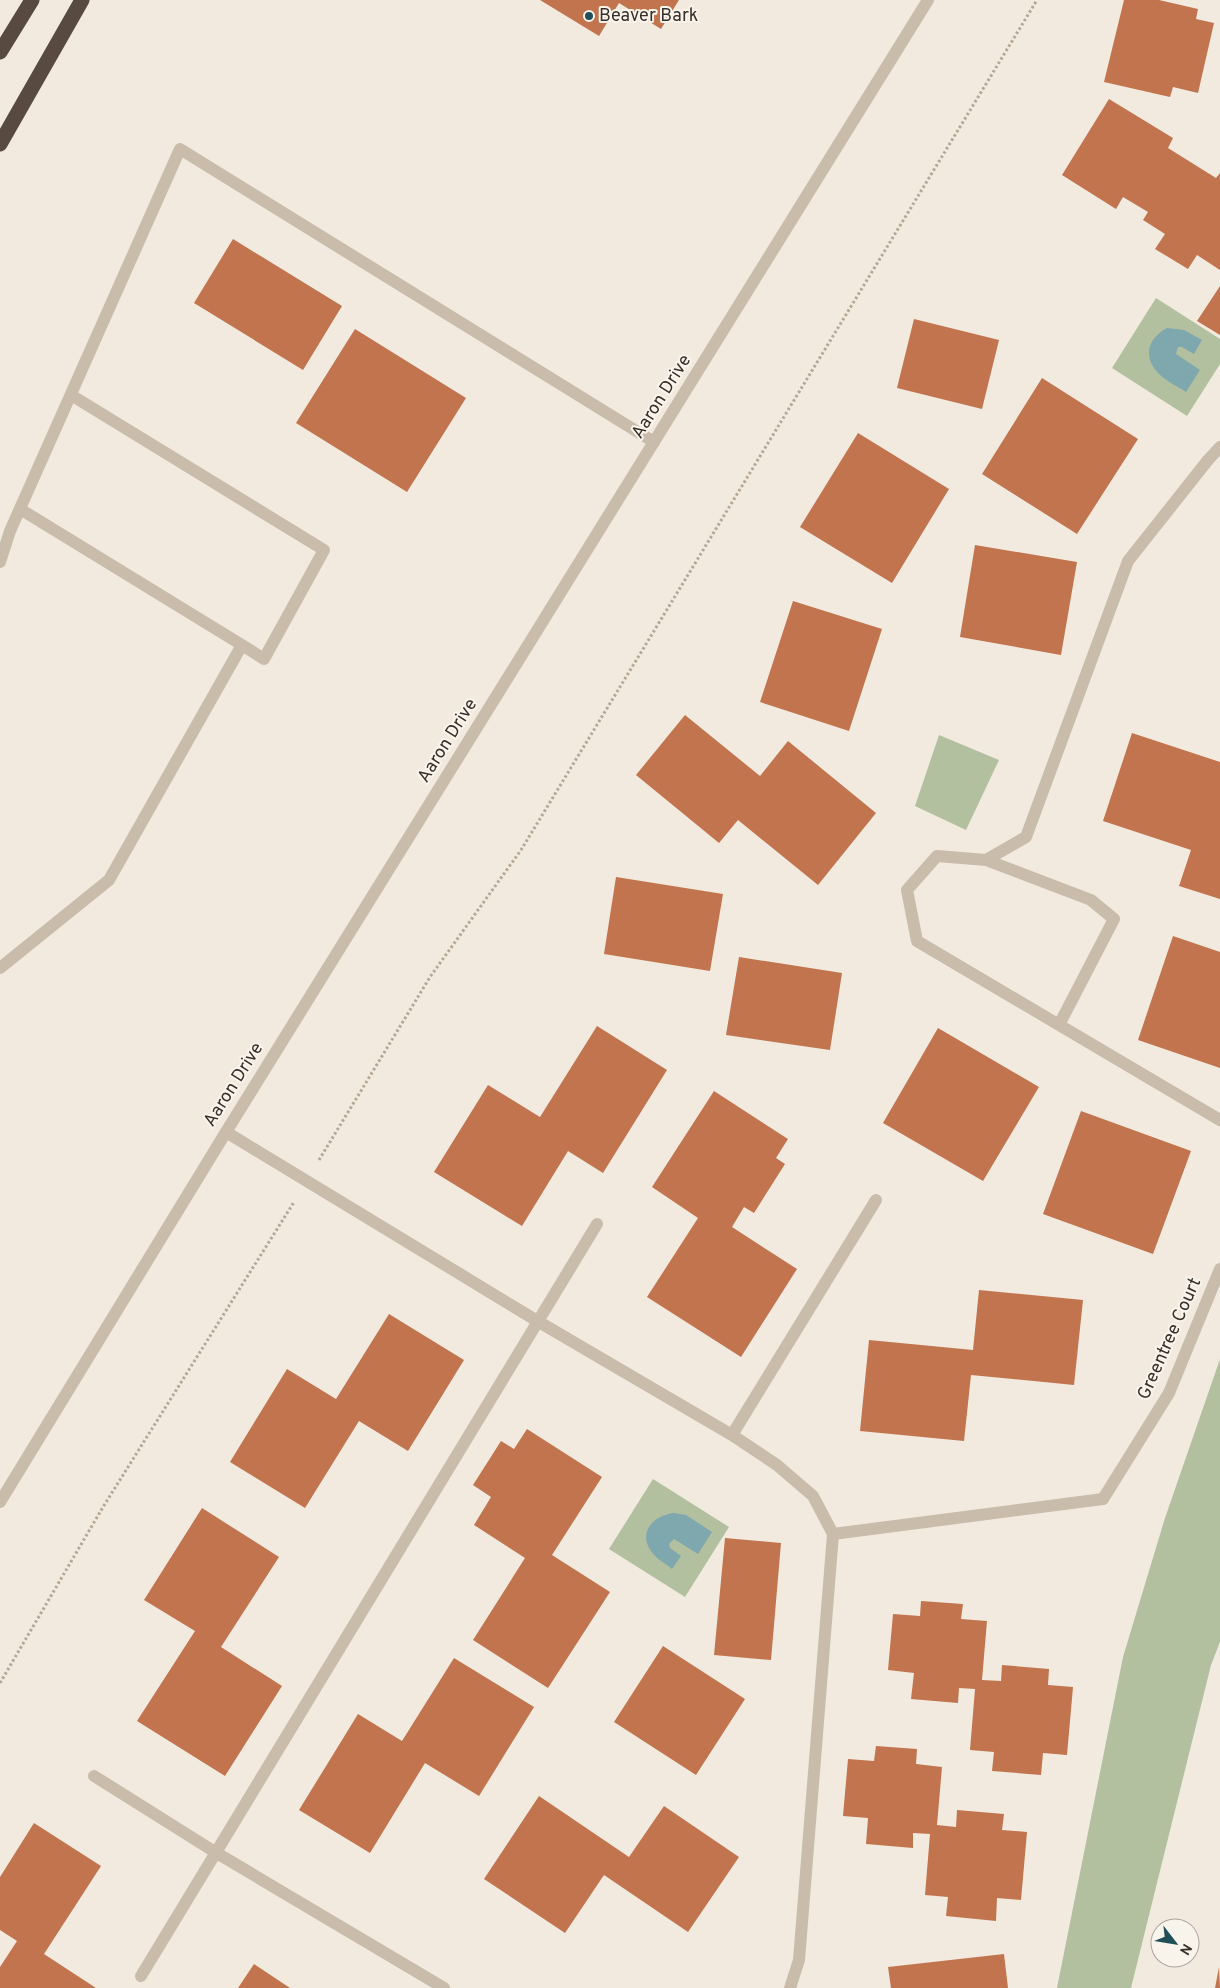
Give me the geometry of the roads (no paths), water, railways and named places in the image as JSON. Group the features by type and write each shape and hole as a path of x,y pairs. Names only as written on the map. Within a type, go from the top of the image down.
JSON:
{"highway":[{"path":"0,52 32,0"},
{"path":"0,144 82,0"}],"street":[{"name":"Aaron Drive","path":"0,1502 226,1132 928,0"},
{"path":"0,562 20,509 180,149 654,442"},
{"path":"20,509 264,658 324,550 70,395"},
{"path":"986,860 1026,837 1128,561 1220,447"},
{"path":"0,968 109,880 242,645"},
{"path":"1059,1025 1114,919 1091,900 986,860 937,856 907,890 917,941 1059,1025 1220,1120"},
{"path":"226,1132 539,1322 732,1435 777,1465 813,1496 833,1534 799,1960 790,1988"},
{"path":"732,1435 876,1200"},
{"path":"141,1976 598,1224"},
{"name":"Greentree Court","path":"833,1534 1103,1499 1169,1393 1220,1269"},
{"path":"94,1776 215,1852 444,1988"}],"water":[{"path":"1167,328 1184,330 1202,340 1194,354 1182,347 1178,347 1176,354 1200,370 1186,392 1162,377 1150,361 1149,355 1152,342 1155,337"},
{"path":"674,1513 686,1515 712,1532 698,1554 674,1539 669,1544 670,1548 681,1556 672,1569 653,1554 647,1544 646,1537 650,1525 660,1517"}],"place":[{"name":"Beaver Bark","path":"589,16"}]}
